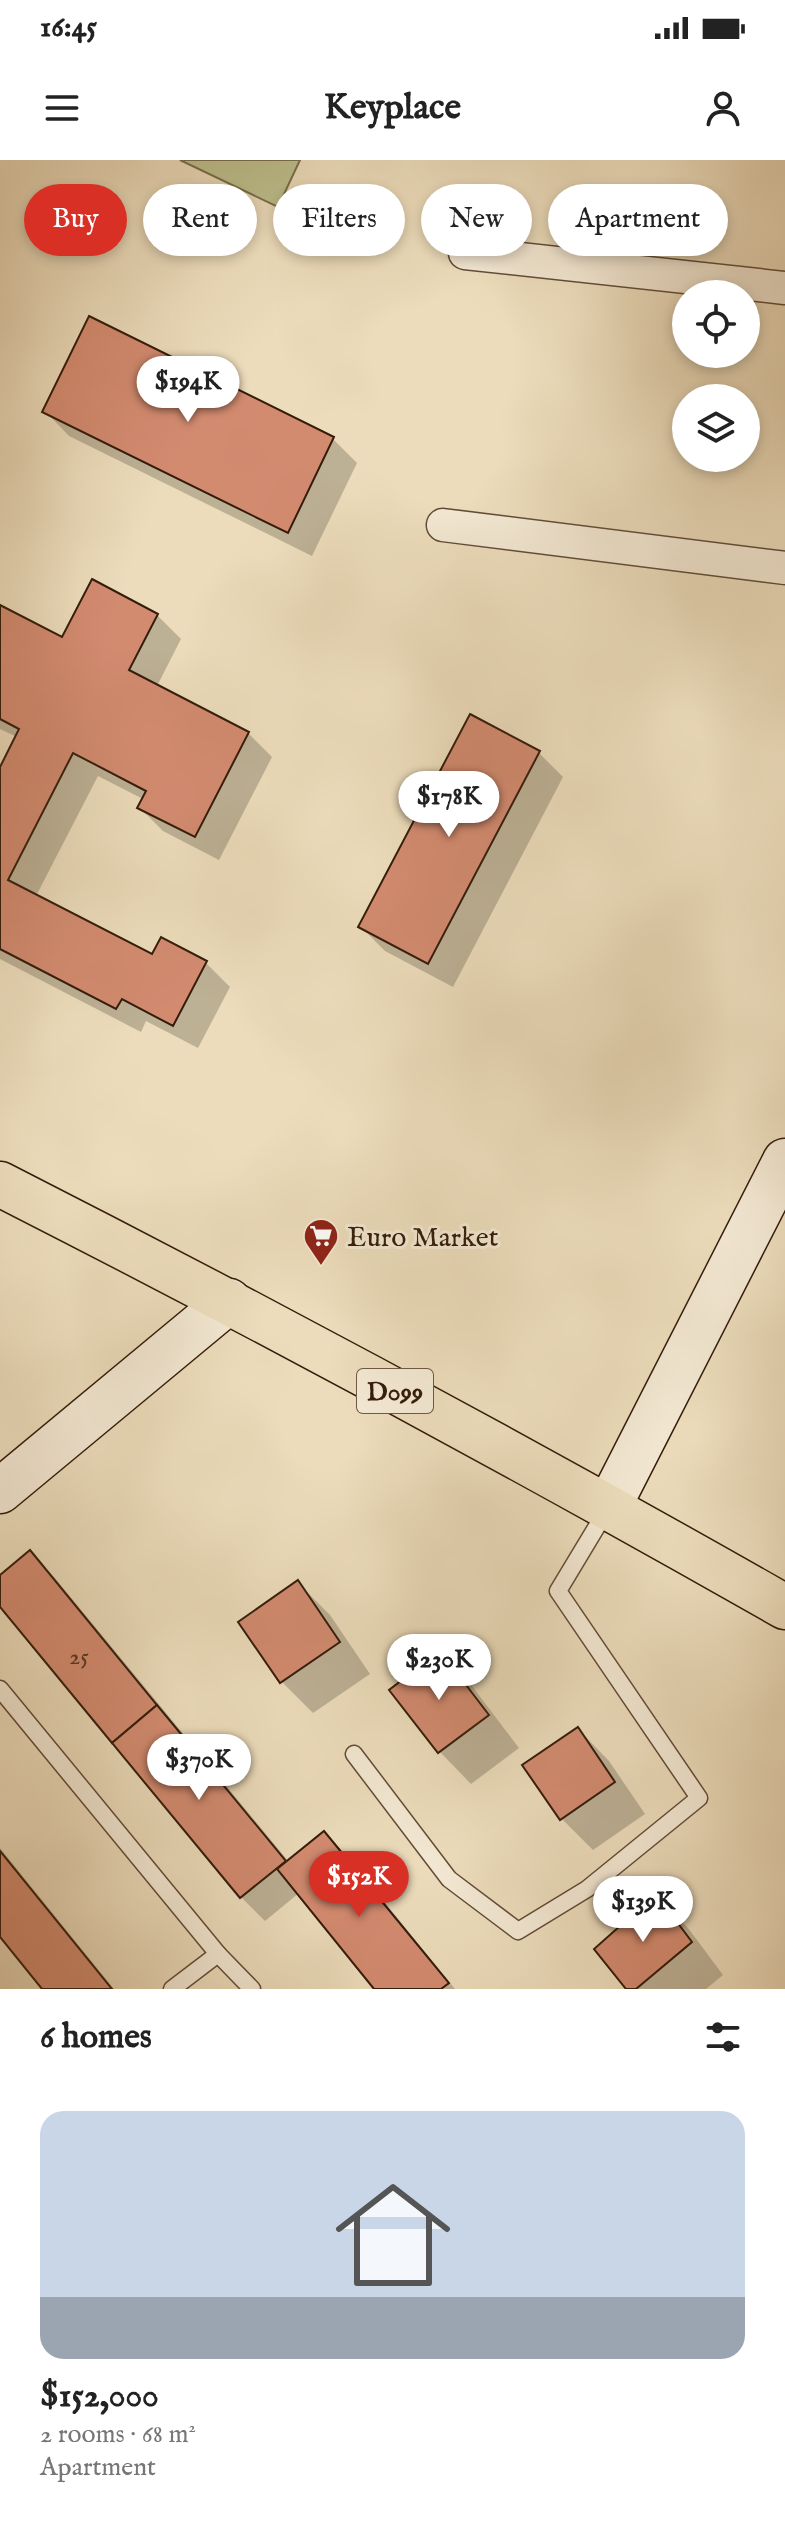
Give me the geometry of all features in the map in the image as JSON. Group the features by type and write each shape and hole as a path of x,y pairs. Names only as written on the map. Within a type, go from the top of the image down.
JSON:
{"highway":[{"name":"D099","path":"0,1184 229,1301 609,1506 785,1607"}],"street":[{"path":"492,256 785,288"},
{"path":"443,525 785,568"},
{"path":"609,1506 785,1161"},
{"path":"3,1483 229,1301"}],"lane":[{"path":"354,1754 449,1879 518,1931 587,1889 699,1798 558,1591 609,1506"},
{"path":"0,1689 218,1954 252,1989"},
{"path":"172,1989 218,1954"}],"green space":[{"path":"180,160 300,160 289,184 273,184 273,205 257,197 257,184 230,184"}],"building":[{"path":"89,316 334,437 288,533 42,412"},
{"path":"92,579 158,614 129,670 249,732 195,837 137,808 146,791 73,753 8,880 152,954 161,937 207,961 173,1026 122,999 116,1009 0,949 0,767 19,729 0,719 0,605 62,637"},
{"path":"470,714 540,751 428,964 358,927"},
{"path":"30,1550 157,1705 112,1743 0,1607 0,1575"},
{"path":"298,1580 340,1642 280,1683 238,1622"},
{"path":"440,1651 489,1715 438,1753 389,1690"},
{"path":"157,1705 286,1861 240,1898 112,1743"},
{"path":"578,1727 615,1782 560,1820 522,1765"},
{"path":"324,1831 449,1983 441,1989 374,1989 277,1869"},
{"path":"0,1851 112,1989 42,1989 0,1937"},
{"path":"656,1894 692,1942 636,1989 626,1989 594,1949"}],"place":[{"name":"Euro Market","path":"321,1267"}]}
